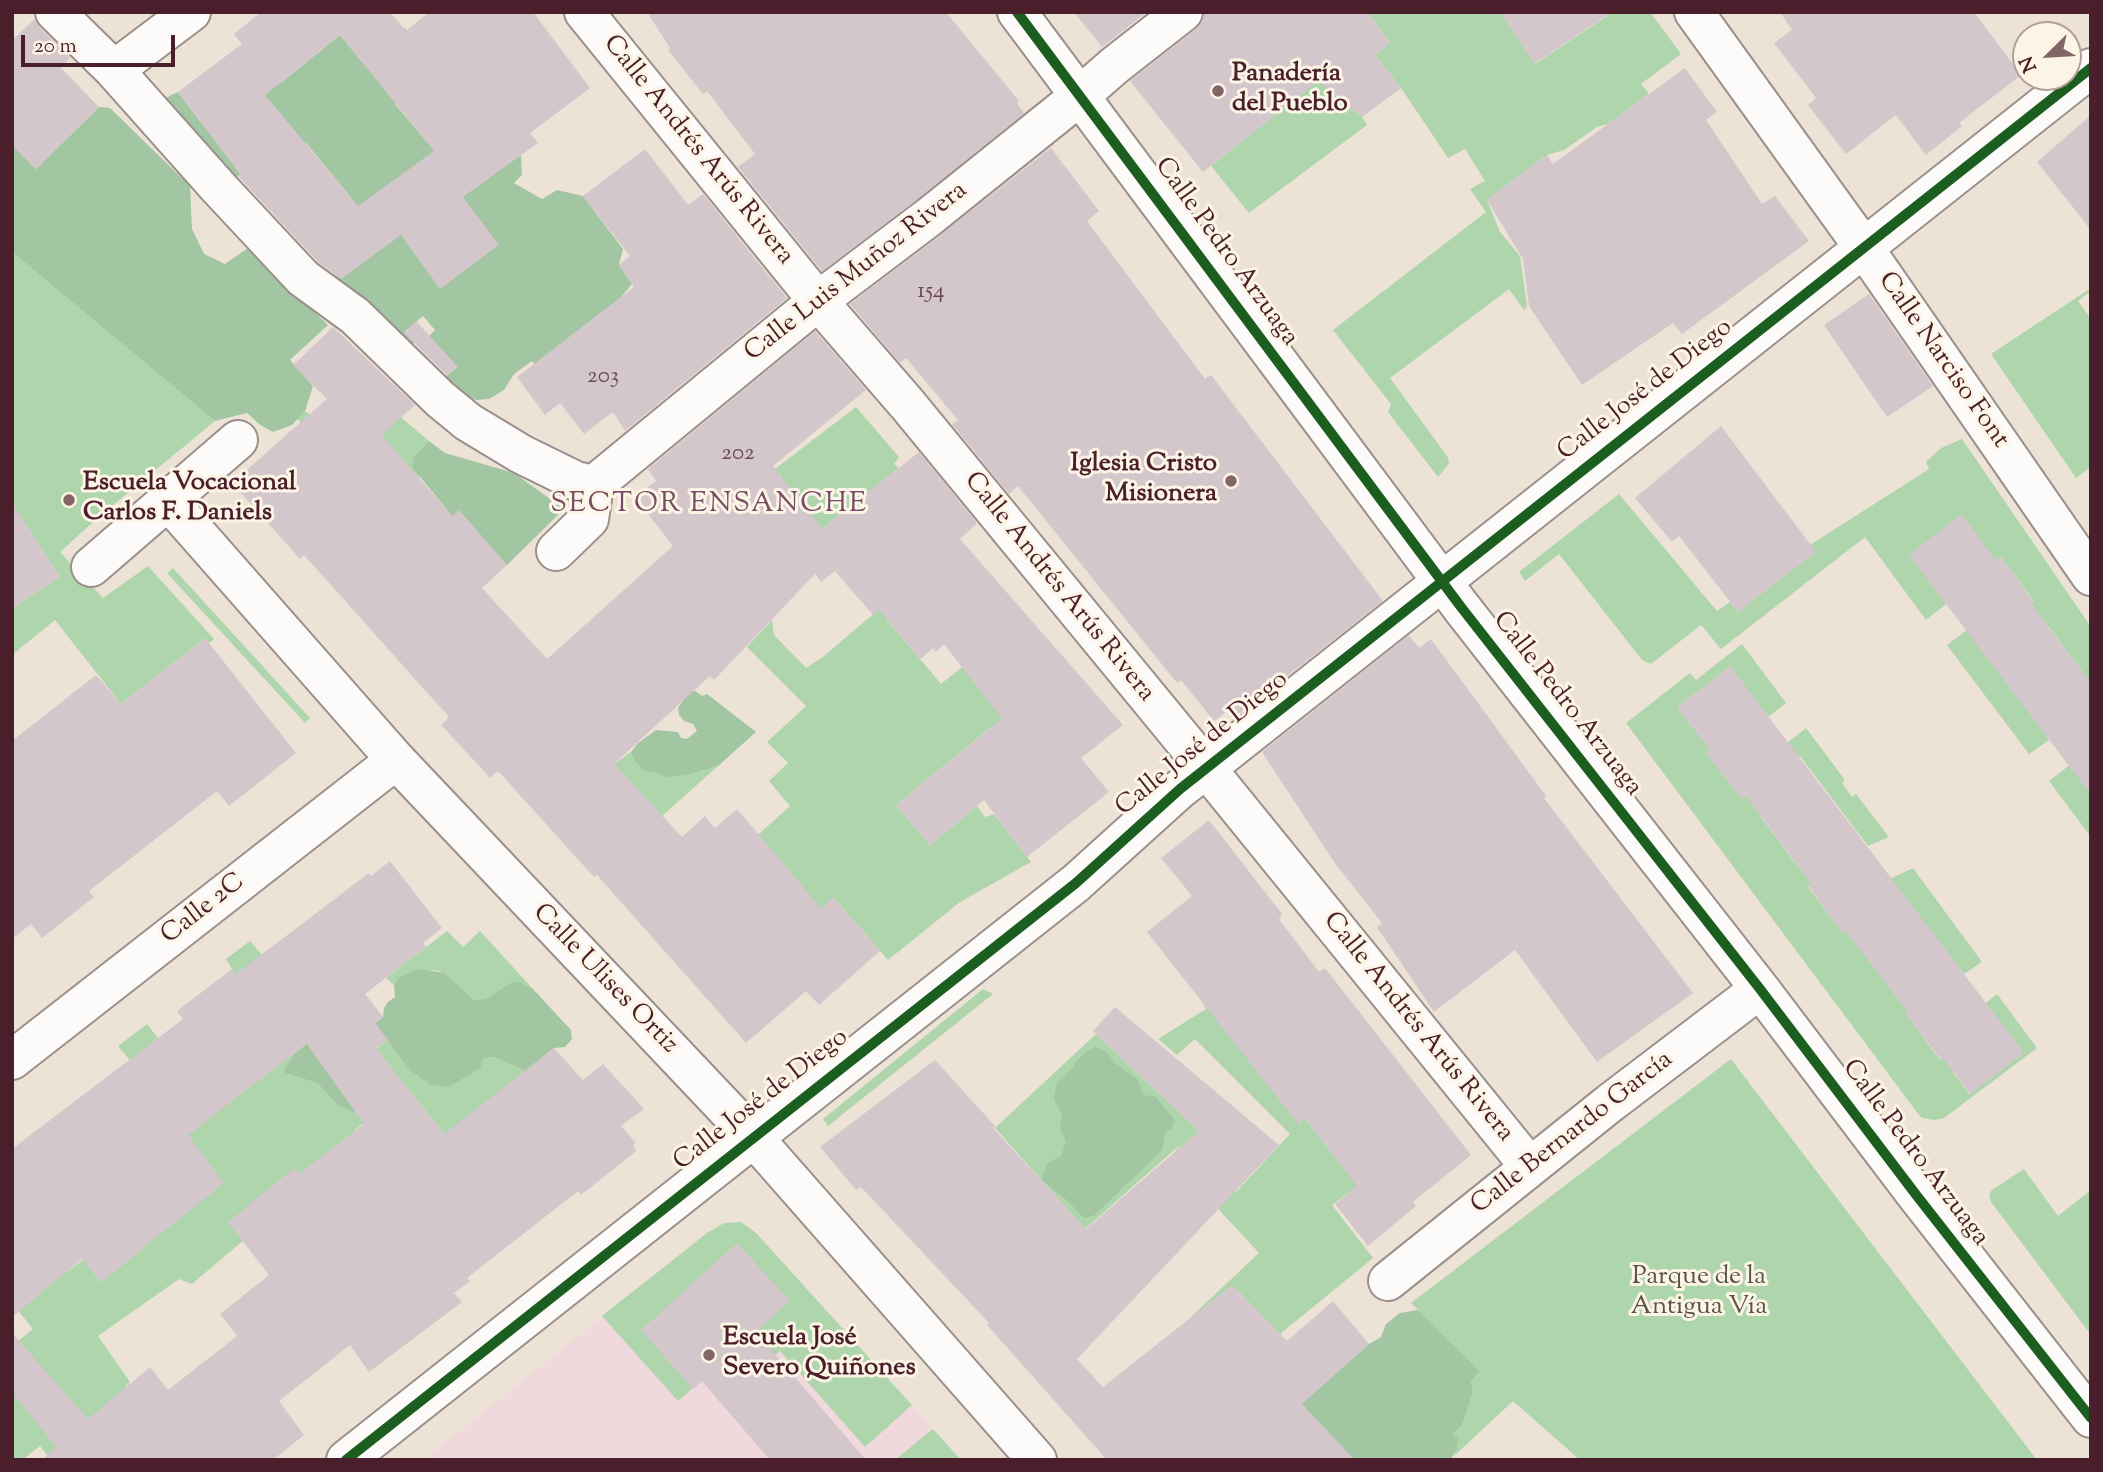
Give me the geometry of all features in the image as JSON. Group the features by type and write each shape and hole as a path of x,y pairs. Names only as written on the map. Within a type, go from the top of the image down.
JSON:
{"street":[{"path":"55,12 114,70 303,278 355,316 440,399 468,422 521,454 576,481 594,485 589,519 556,551"},
{"path":"114,70 191,12"},
{"name":"Calle Andrés Arús Rivera","path":"584,12 1530,1167"},
{"name":"Calle Pedro Arzuaga","path":"1017,12 1442,582 2091,1418"},
{"name":"Calle Luis Muñoz Rivera","path":"594,485 818,301 929,217 1183,12"},
{"name":"Calle Narciso Font","path":"1694,12 1864,248 2091,576"},
{"name":"Calle José de Diego","path":"346,1460 1076,883 1206,769 2091,68"},
{"path":"92,567 238,440"},
{"name":"Calle Ulises Ortiz","path":"169,502 396,760 754,1137 1037,1460"},
{"name":"Calle 2C","path":"12,1060 396,760"},
{"name":"Calle Bernardo García","path":"1388,1281 1610,1103 1760,989"}],"shaded area":[{"name":"Escuela José Severo Quiñones","path":"741,1222 756,1233 961,1460 423,1460 707,1233 724,1223"}],"green space":[{"path":"1368,12 1500,12 1535,64 1613,12 1650,12 1681,54 1641,84 1649,94 1608,124 1597,127 1564,150 1547,155 1487,200 1500,232 1520,256 1527,306 1524,310 1509,289 1390,378 1447,456 1448,465 1438,477 1388,412 1391,404 1333,330 1486,212 1470,189 1485,181 1465,149 1448,158 1401,88 1375,55 1390,43"},
{"path":"402,27 407,30 420,67 431,73 395,104 427,142 521,155 522,175 514,183 542,199 557,190 583,196 623,249 619,265 632,284 549,383 532,361 514,374 504,390 489,399 476,400 459,391 443,379 457,367 429,336 435,330 423,316 405,331 415,342 403,353 325,285 358,257 318,221 349,195 306,143 263,156 232,181 161,100 178,92 205,128 283,81 340,35 361,61"},
{"path":"1321,78 1330,91 1362,117 1367,125 1249,213 1211,166"},
{"path":"99,107 110,108 190,186 192,229 204,254 225,264 248,248 328,325 290,360 313,386 305,411 292,425 273,432 247,413 215,421 12,252 12,145 36,169"},
{"name":"Escuela Vocacional Carlos F. Daniels","path":"12,252 215,421 60,552 103,598 148,566 214,639 209,643 205,638 121,704 55,620 12,655 12,608 60,577 12,503"},
{"path":"2091,288 2091,291 2078,301 2091,319 2091,467 2076,478 1991,354"},
{"path":"373,394 429,441 414,456 420,480 368,498 297,418 305,411 313,417"},
{"path":"856,407 899,457 894,464 899,468 795,550 782,477 775,469"},
{"path":"1962,439 2091,627 2091,691 2082,671 2049,627 2027,607 2034,601 2000,556 1993,562 1962,515 1910,555 1946,604 1926,620 1865,537 1721,649 1701,625 1651,664 1642,660 1559,554 1525,581 1519,572 1619,494 1717,611 1730,602 1738,612 1815,552 1810,545 1929,469 1926,462 1941,448"},
{"path":"429,441 445,453 514,473 564,509 507,565 459,511 452,516 412,467 414,456"},
{"path":"942,555 887,620 941,684 962,667 1038,703 989,729 896,805 930,845 977,806 985,817 994,814 1031,862 960,902 888,960 834,898 812,916 738,853 790,806 769,781 788,763 767,742 806,706 747,647 772,620 774,635 806,668 823,657"},
{"path":"173,568 310,718 305,723 167,573"},
{"path":"1976,623 2049,740 2029,754 1947,645"},
{"path":"1742,644 1786,703 1768,717 1730,667 1677,707 1692,727 1714,747 1707,754 1742,799 1749,794 1761,817 1795,863 1815,880 1808,887 1843,933 1851,927 1913,1008 1906,1014 1940,1060 1947,1054 1953,1072 1969,1094 1977,1010 1997,994 2037,1048 1944,1118 1934,1120 1919,1115 1626,723 1690,673 1696,680"},
{"path":"695,691 702,696 707,694 756,732 718,766 691,774 665,777 656,772 645,771 634,760 631,752 638,743 656,730 678,732 681,738 687,739 697,731 693,724 684,721 679,715 678,708 689,692"},
{"path":"1806,728 1845,780 1842,783 1852,797 1856,794 1889,837 1868,846 1800,756 1790,763 1779,749"},
{"path":"631,752 634,760 691,774 718,766 662,816 614,764"},
{"path":"2079,758 2091,793 2091,837 2049,781"},
{"path":"1913,868 1982,962 1964,974 1900,891 1881,883"},
{"path":"447,931 463,947 480,931 533,989 519,983 510,983 486,999 474,1000 445,973 434,970 398,978 394,985 386,978"},
{"path":"250,941 262,955 299,1033 321,1063 362,1059 388,1040 449,1087 481,1068 482,1059 494,1057 526,1071 451,1142 408,1089 355,1130 342,1151 321,1202 294,1169 245,1239 192,1284 179,1279 98,1336 130,1382 126,1386 170,1442 51,1460 40,1446 22,1460 12,1460 12,1392 17,1342 33,1329 12,1303 61,1276 83,1260 101,1282 153,1240 128,1208 130,1060 118,1046 147,1024 175,1060 232,969 226,959"},
{"path":"417,969 445,973 474,1000 486,999 510,983 519,982 533,989 571,1030 572,1039 565,1047 554,1048 526,1071 494,1057 482,1059 481,1068 449,1087 431,1085 410,1070 375,1023 383,1017 384,1008 395,997 394,985 398,978"},
{"path":"1239,977 1356,1082 1307,1121 1348,1174 1363,1182 1332,1205 1373,1258 1280,1334 1236,1289 1199,1323 1192,1316 1259,1253 1170,1157 1181,1144 1085,1229 995,1128 1096,1034 1200,1132 1202,1160 1236,1192 1290,1134 1195,1039 1177,1055 1158,1039 1206,1009 1204,1005"},
{"path":"983,989 993,994 828,1126 823,1119"},
{"path":"299,1033 360,1113 337,1104 318,1083 283,1072 295,1053"},
{"path":"1095,1047 1104,1050 1115,1063 1137,1079 1144,1095 1156,1097 1175,1121 1171,1130 1165,1132 1162,1150 1095,1215 1084,1218 1068,1201 1041,1180 1048,1163 1061,1156 1066,1142 1060,1128 1062,1115 1054,1099 1057,1082 1072,1069 1084,1053"},
{"name":"Parque de la Antigua Vía","path":"1731,1059 2037,1460 1580,1460 1513,1401 1454,1456 1457,1450 1451,1435 1462,1426 1473,1392 1471,1381 1480,1371 1411,1303"},
{"path":"2024,1169 2058,1216 2091,1190 2091,1335 1991,1202 1989,1194 1992,1190"},
{"path":"741,1222 756,1233 912,1405 865,1447 780,1351 720,1402 702,1380 678,1401 602,1316 707,1233 724,1223"},
{"path":"1418,1310 1480,1371 1471,1381 1473,1392 1462,1426 1452,1434 1458,1439 1457,1450 1450,1460 1347,1460 1350,1456 1304,1407 1252,1386 1328,1380 1369,1344 1381,1337 1386,1324 1400,1313"},
{"path":"933,1429 961,1460 895,1460"}],"building":[{"path":"261,12 390,12 406,31 429,12 533,12 590,88 530,133 538,143 463,197 499,245 440,289 401,235 341,279 318,262 238,176 240,174 178,92 242,44 234,34","holes":["340,35 434,151 358,206 265,95"]},
{"path":"647,12 946,12 1019,101 1017,103 1024,113 822,271 738,167 755,154 707,91 703,94 668,50 670,48"},
{"path":"1074,12 1147,12 1102,47"},
{"path":"1204,12 1368,12 1390,43 1375,55 1401,88 1362,117 1318,81 1203,172 1130,81 1196,29 1203,21"},
{"path":"1500,12 1612,12 1534,64"},
{"path":"1780,12 1974,12 2012,63 2012,82 1959,123 1962,126 1926,155 1896,115 1846,154 1808,105 1816,98 1774,43 1792,30"},
{"path":"35,19 40,28 70,57 61,68 99,107 36,169 12,145 12,40"},
{"path":"1685,68 1717,112 1706,120 1762,204 1775,196 1809,241 1682,334 1673,323 1582,385 1529,306 1523,259 1487,200 1547,155 1553,164"},
{"path":"2091,115 2091,230 2037,162"},
{"path":"1051,148 1099,211 1087,221 1205,379 1211,375 1383,601 1236,716 1231,708 1214,721 1181,680 1177,683 1018,486 1009,494 952,424 958,420 906,358 900,363 850,304"},
{"path":"645,149 688,205 703,194 787,298 625,431 613,412 584,434 560,403 545,415 517,377 634,287 619,265 630,256 583,196"},
{"path":"1869,294 1933,386 1887,417 1824,325"},
{"path":"416,321 457,366 447,375 404,333"},
{"path":"333,327 415,405 382,435 452,516 459,510 507,565 482,588 547,659 673,546 635,497 656,481 648,469 815,331 866,390 773,466 822,529 919,452 977,523 960,539 1123,725 1081,758 1109,792 1027,857 984,800 930,845 896,805 1002,719 944,644 936,652 933,648 920,659 879,610 873,615 835,571 821,582 815,574 714,680 710,676 614,764 682,837 705,816 715,828 737,809 821,908 833,897 880,951 819,1005 806,991 746,1043 597,875 594,877 498,771 490,778 441,725 449,717 304,555 300,559 232,483 327,399 293,365"},
{"path":"1721,426 1816,552 1738,612 1679,536 1672,542 1635,498"},
{"path":"12,503 60,577 12,608"},
{"path":"1962,514 1995,560 2000,556 2034,602 2031,604 2091,683 2091,795 1909,555"},
{"path":"1409,635 1419,648 1431,639 1546,796 1544,798 1693,993 1597,1062 1515,950 1434,1012 1377,927 1382,923 1334,862 1262,752"},
{"path":"205,638 296,753 229,806 217,791 89,891 94,897 42,938 31,924 12,939 12,741 96,675 121,704"},
{"path":"1730,666 2024,1053 1970,1094 1906,1014 1908,1013 1846,931 1843,933 1808,886 1811,884 1746,796 1742,799 1706,753 1710,750 1677,707"},
{"path":"1209,820 1282,914 1279,919 1319,972 1325,968 1471,1155 1413,1202 1416,1206 1368,1246 1335,1204 1357,1186 1305,1118 1299,1125 1147,932 1192,896 1161,858"},
{"path":"390,861 442,928 423,943 426,947 365,994 383,1017 375,1023 388,1040 376,1048 444,1134 554,1048 583,1080 603,1064 644,1109 621,1126 636,1143 633,1145 636,1151 581,1195 578,1191 467,1278 470,1281 454,1293 462,1302 369,1372 350,1345 279,1401 304,1435 273,1460 42,1460 56,1447 12,1392 12,1333 88,1419 150,1367 168,1390 237,1336 220,1314 269,1275 228,1222 294,1168 299,1174 364,1124 307,1044 188,1135 224,1183 101,1282 82,1259 12,1317 12,1149 183,1019 177,1011 232,969 236,974 369,873 371,876"},
{"path":"1115,1007 1279,1145 1077,1359 1103,1387 1232,1285 1287,1341 1333,1301 1369,1344 1302,1404 1355,1460 1107,1460 987,1325 989,1323 861,1187 856,1190 820,1147 935,1060 1086,1229 1199,1131 1093,1031"},
{"path":"737,1243 790,1301 756,1332 866,1460 770,1460 702,1381 693,1389 641,1330"}],"cycle path":[{"path":"1017,12 1461,607 2091,1418"},
{"path":"346,1460 1076,883 1180,789 2091,68"}],"place":[{"name":"Panadería del Pueblo","path":"1218,91"},
{"name":"Iglesia Cristo Misionera","path":"1231,481"},
{"name":"Escuela Vocacional Carlos F. Daniels","path":"69,500"},
{"name":"Escuela José Severo Quiñones","path":"709,1355"}],"district":[{"name":"SECTOR ENSANCHE","path":"709,506"}]}
